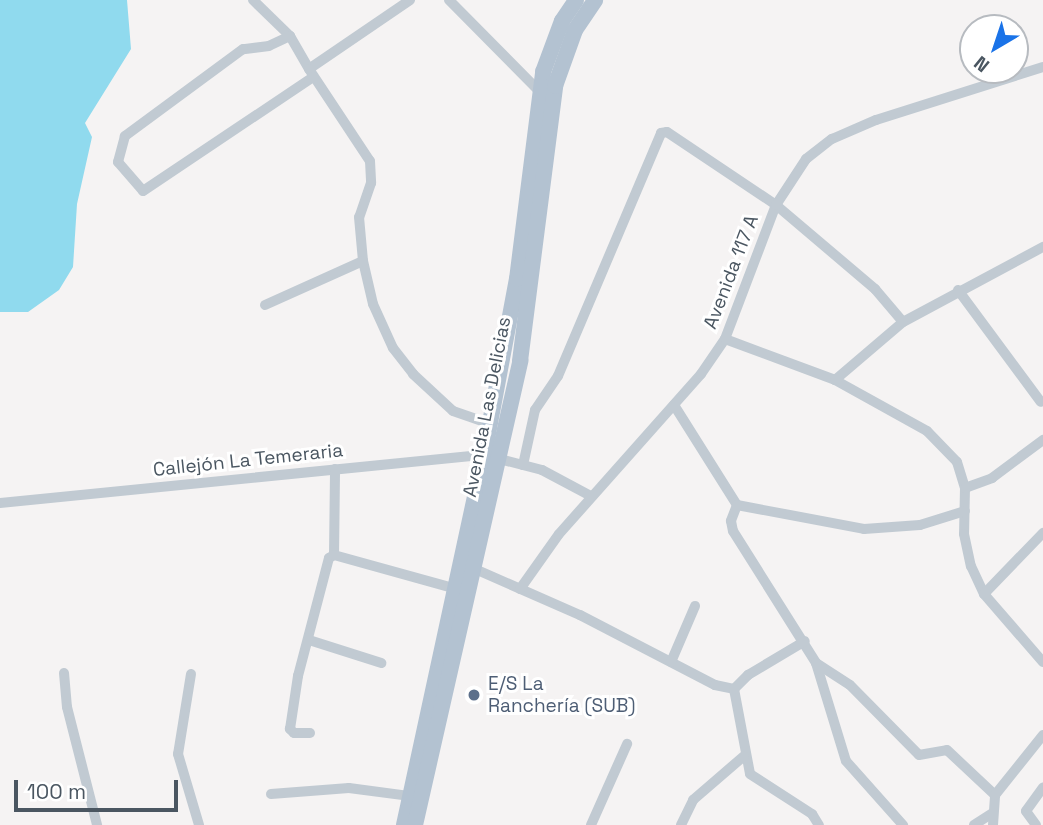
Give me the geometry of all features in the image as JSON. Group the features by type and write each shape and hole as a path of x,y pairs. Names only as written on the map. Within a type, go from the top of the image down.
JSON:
{"main road":[{"name":"Avenida Las Delicias","path":"415,825 475,569 492,456 490,424 517,279 540,92 562,21 576,0"},
{"name":"Avenida Las Delicias","path":"404,825 453,588 520,361 555,86 575,30 595,0"}],"street":[{"path":"253,0 290,36 311,73 370,161 371,183 359,217 363,261 373,304 406,366 453,411 490,424"},
{"path":"290,36 269,46 243,49 125,135 118,162 143,191 410,0"},
{"path":"449,0 540,92"},
{"name":"Avenida 117 A","path":"520,589 591,496 674,405 725,339 776,205 806,159 832,139 876,120 1043,67"},
{"path":"523,465 535,410 558,376 661,133 667,132 776,205 875,289 903,322"},
{"path":"835,380 903,322 958,290 1043,247"},
{"path":"265,305 363,261"},
{"path":"958,290 1041,402"},
{"path":"725,339 835,380 927,431 957,462 965,488 971,566 985,594 1043,662"},
{"path":"674,405 737,505 733,531 805,641 816,663 846,761 903,825"},
{"path":"965,488 992,478 1043,440"},
{"path":"492,456 523,465 591,496"},
{"name":"Callejón La Temeraria","path":"0,503 492,456"},
{"path":"310,733 295,733 290,729 326,562 334,555 335,469"},
{"path":"737,505 864,529 920,525 965,511"},
{"path":"985,594 1043,533"},
{"path":"334,555 453,588"},
{"path":"475,569 715,685 734,689"},
{"path":"671,662 695,606"},
{"path":"309,640 381,663"},
{"path":"734,689 748,675 805,641"},
{"path":"816,663 850,685 919,755 947,750 995,795"},
{"path":"64,673 67,706 97,825"},
{"path":"191,674 178,754 199,825"},
{"path":"734,689 744,757 750,774 812,814 819,825"},
{"path":"974,825 992,819 995,795 1041,740"},
{"path":"591,825 627,744"},
{"path":"681,825 693,800 744,757"},
{"path":"1036,825 1026,811 1043,788"},
{"path":"271,794 349,789 410,796"}],"water":[{"path":"0,0 127,0 131,49 85,123 92,137 77,204 73,267 59,290 28,312 0,312"}],"place":[{"name":"E/S La Ranchería (SUB)","path":"474,695"}]}
